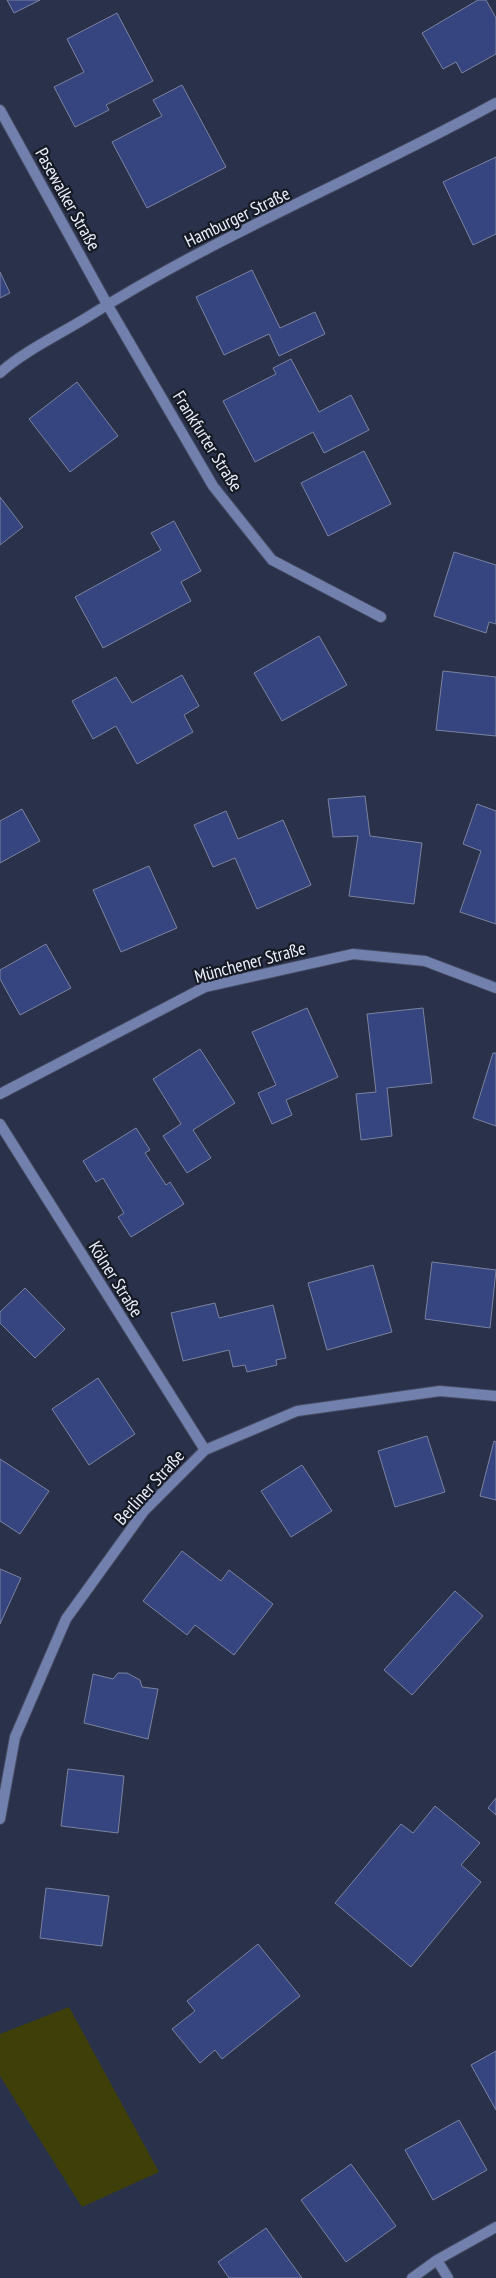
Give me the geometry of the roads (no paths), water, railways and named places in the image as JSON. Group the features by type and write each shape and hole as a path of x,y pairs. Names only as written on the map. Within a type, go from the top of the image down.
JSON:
{"street":[{"name":"Hamburger Straße","path":"0,373 108,304 204,249 302,202 496,103"},
{"name":"Pasewalker Straße","path":"0,110 108,304"},
{"name":"Frankfurter Straße","path":"108,304 213,486 272,560 381,618"},
{"name":"Münchener Straße","path":"0,1094 206,987 353,954 425,961 496,988"},
{"name":"Kölner Straße","path":"0,1124 205,1450"},
{"name":"Berliner Straße","path":"0,1819 15,1737 66,1619 144,1511 205,1450 297,1411 440,1391 496,1396"},
{"path":"412,2278 438,2260 496,2226"},
{"path":"438,2260 448,2278"}]}
